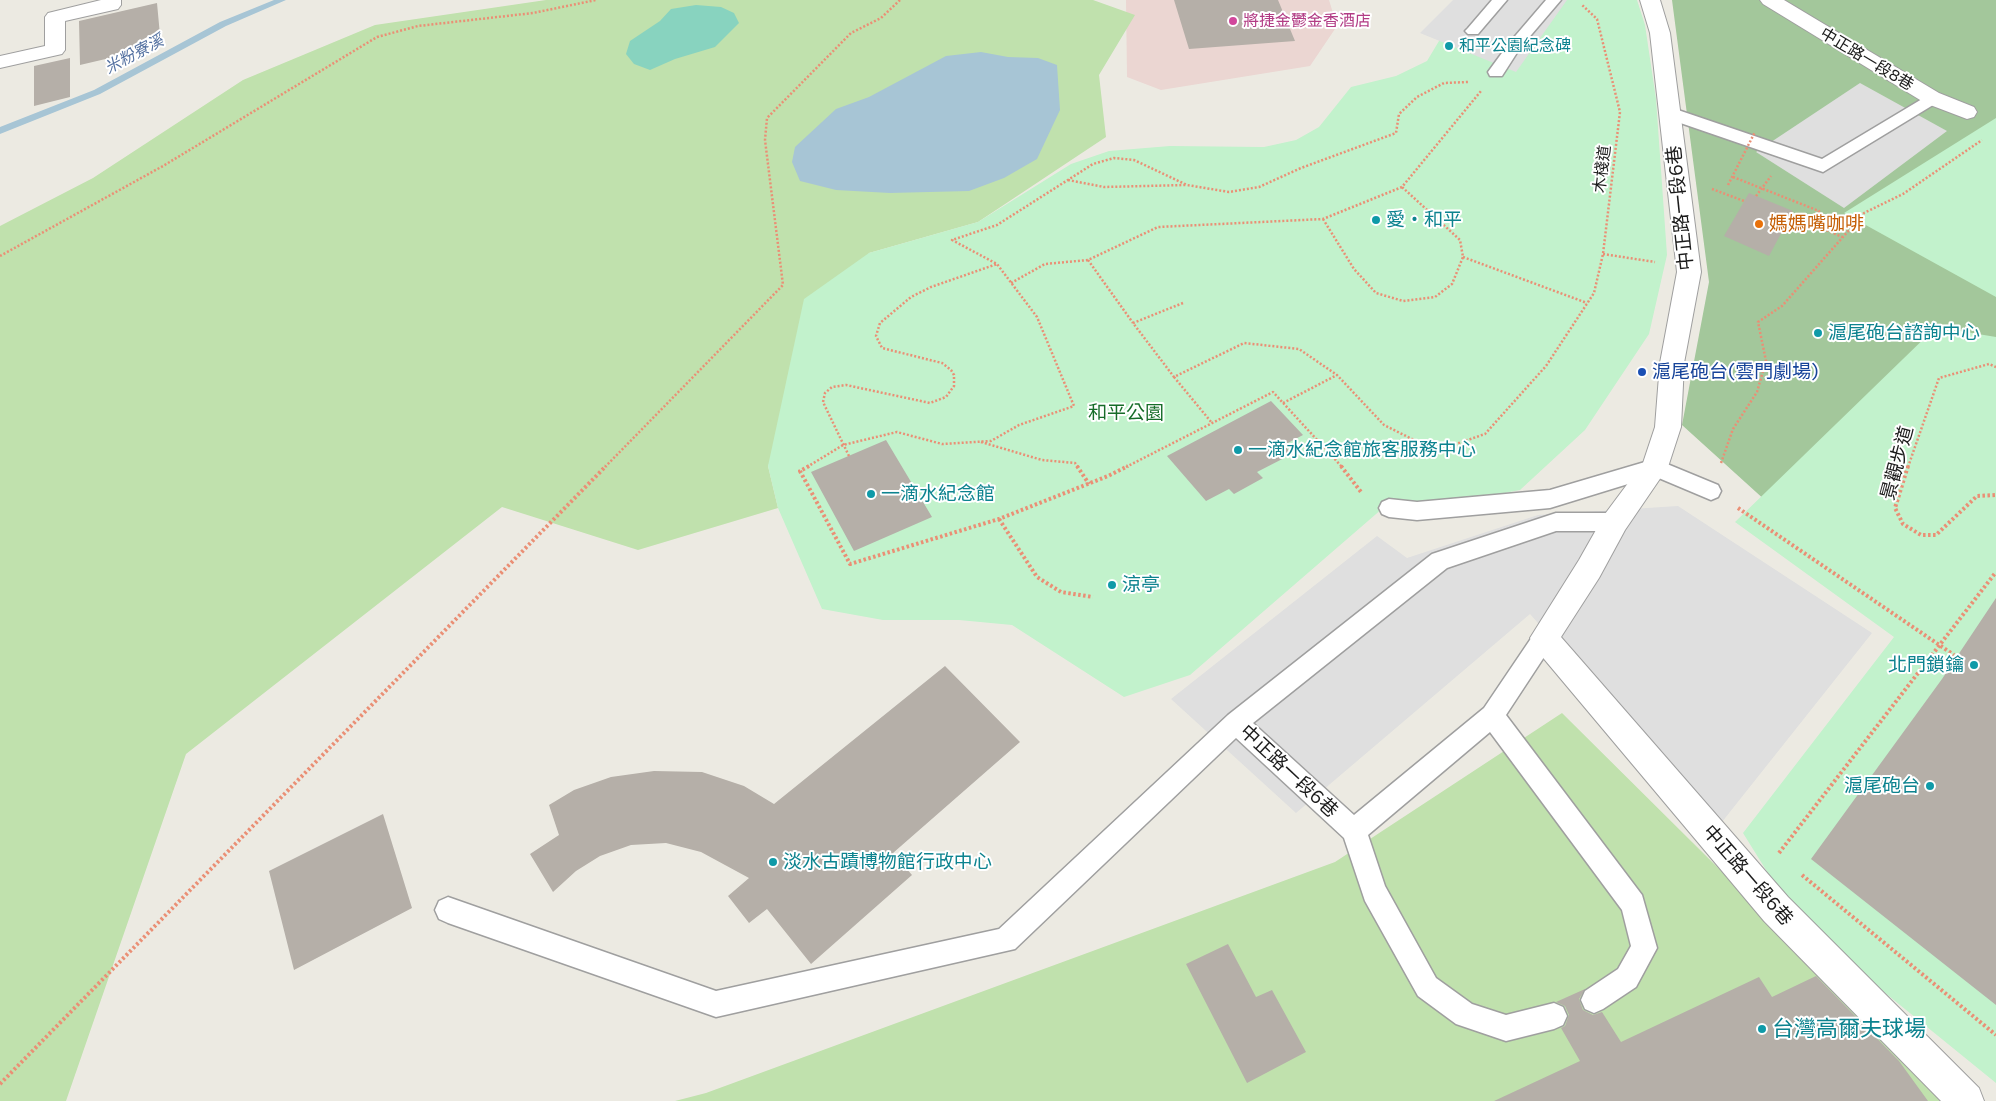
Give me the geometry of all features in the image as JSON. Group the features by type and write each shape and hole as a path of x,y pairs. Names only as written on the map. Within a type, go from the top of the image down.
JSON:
{"street":[{"path":"0,62 55,50 55,17 111,5 111,0"},
{"name":"中正路一段6巷","path":"1650,0 1660,33 1689,272 1672,363 1668,427 1655,467 1615,522 1589,569 1544,638 1776,909 1966,1101"},
{"name":"中正路一段8巷","path":"1770,0 1932,98 1967,112"}],"lane":[{"path":"1473,31 1500,0"},
{"path":"1492,77 1515,45 1554,0"},
{"path":"1669,113 1756,141 1823,166 1932,98"},
{"path":"1389,508 1417,511 1550,499 1655,467 1711,491"},
{"name":"中正路一段6巷","path":"1544,638 1492,716 1354,831 1236,723 1440,561 1556,522 1615,522"},
{"path":"1492,716 1633,904 1644,948 1627,978 1594,1000"},
{"path":"448,910 716,1004 1006,940 1236,723"},
{"path":"1354,831 1374,892 1427,987 1465,1015 1506,1028 1554,1016"}],"path":[{"path":"0,256 163,166 377,37 418,26 533,13 596,0"},
{"path":"0,1084 783,285 765,140 767,118 850,33 881,18 900,0"},
{"name":"木棧道","path":"1337,375 1384,425 1420,443 1456,444 1485,434 1546,366 1594,293 1603,254 1620,112 1616,87 1597,19 1576,0"},
{"path":"1068,180 1104,188 1187,185 1229,192 1259,187 1301,168 1396,133 1399,114 1417,97 1444,83 1492,77"},
{"path":"1011,283 1045,264 1088,260 1158,227 1323,219 1402,188 1492,77"},
{"path":"1728,185 1755,132"},
{"path":"1954,655 1711,491 1733,429 1757,392 1766,362 1758,322 1782,306 1864,213 1903,194 1987,136"},
{"path":"1187,185 1134,160 1114,158 1093,164 997,225 952,240 997,264 1037,317 1074,406 1019,425 992,441 942,444 897,432 843,445 800,471 850,564 999,519 1089,484 1272,392 1348,473 1372,508 1389,508"},
{"path":"1756,196 1773,174"},
{"path":"1732,177 1819,211 1811,223 1842,237"},
{"path":"1323,219 1354,269 1376,293 1403,301 1435,297 1452,284 1463,257 1460,240 1402,188"},
{"path":"1603,254 1688,267"},
{"path":"1463,257 1587,303"},
{"path":"1088,260 1174,377 1212,423"},
{"path":"850,456 823,402 825,393 832,387 846,385 930,404 946,397 954,386 954,375 942,363 882,348 876,336 880,323 911,297 931,287 997,264"},
{"path":"1133,323 1183,303"},
{"path":"1174,377 1244,343 1300,348 1337,375 1283,403"},
{"name":"景觀步道","path":"1996,366 1989,364 1939,378 1923,419 1895,508 1903,524 1920,535 1936,535 1977,496 1996,495"},
{"path":"978,442 1042,460 1075,463 1089,484"},
{"path":"999,519 1037,577 1061,592 1093,597"},
{"path":"1785,861 1777,855 1996,572"},
{"path":"1800,874 1996,1036"}],"shaded area":[{"path":"1126,0 1329,0 1337,26 1310,66 1161,90 1127,77"},
{"path":"1453,0 1567,0 1516,72 1420,33"},
{"path":"1860,83 1947,131 1844,208 1756,152"},
{"path":"1678,506 1872,633 1718,827 1530,614 1296,813 1171,699 1377,536 1407,558 1538,515"}],"green space":[{"path":"546,0 1093,0 1135,15 1099,75 1106,137 978,222 869,253 768,466 778,508 638,550 502,507 186,754 66,1101 0,1101 0,226 93,178 243,80 375,25"},
{"name":"和平公園","path":"1472,0 1637,0 1645,25 1656,99 1667,255 1649,334 1585,430 1520,490 1464,501 1383,508 1190,675 1124,697 1012,625 959,620 883,620 822,609 778,508 768,466 804,299 869,253 978,222 1071,164 1109,151 1170,146 1264,147 1296,140 1319,127 1351,87 1396,76 1427,61 1451,21"},
{"path":"1672,0 1996,0 1996,548 1788,521 1682,425 1709,282"},
{"path":"696,5 721,7 734,13 739,23 715,47 675,59 650,70 634,64 626,54 630,41 660,21 671,9"},
{"path":"1996,118 1996,297 1844,213"},
{"path":"1936,327 1996,337 1996,1083 1799,923 1743,833 1894,637 1735,522"},
{"path":"1562,713 1953,1101 675,1101 706,1093 1335,862"}],"water":[{"path":"981,52 1008,57 1038,58 1057,65 1060,110 1037,159 1004,178 969,191 890,193 836,190 800,181 792,162 795,147 836,109 869,97 946,56"}],"building":[{"name":"將捷金鬱金香酒店","path":"1174,0 1278,0 1295,41 1189,49"},
{"path":"157,3 161,46 80,65 79,21"},
{"path":"70,58 70,97 34,106 34,66"},
{"name":"媽媽嘴咖啡","path":"1749,193 1793,211 1769,256 1724,236"},
{"name":"一滴水紀念館旅客服務中心","path":"1271,401 1303,435 1284,445 1292,454 1257,472 1263,478 1234,494 1229,489 1206,501 1167,456"},
{"name":"一滴水紀念館","path":"886,440 932,517 854,551 811,472"},
{"name":"滬尾砲台","path":"1996,598 1996,1005 1811,859 1942,679"},
{"path":"945,666 1020,742 893,853 912,875 811,964 767,909 749,923 728,896 749,878 701,852 666,843 631,845 600,856 576,871 553,892 530,854 559,835 549,805 574,790 611,777 654,771 702,772 744,786 774,804"},
{"path":"383,814 412,908 294,970 269,871"},
{"path":"1228,944 1256,997 1272,990 1306,1052 1247,1083 1186,964"},
{"name":"台灣高爾夫球場","path":"1816,976 1899,1061 1928,1101 1494,1101 1580,1061 1561,1028 1565,1026 1569,1015 1565,1006 1556,1002 1585,989 1579,999 1583,1010 1593,1015 1602,1012 1621,1042 1759,977 1772,997"}],"waterway":[{"name":"米粉寮溪","path":"0,131 97,92 223,24 282,0"}],"place":[{"name":"將捷金鬱金香酒店","path":"1233,21"},
{"name":"和平公園紀念碑","path":"1449,46"},
{"name":"愛‧和平","path":"1376,220"},
{"name":"媽媽嘴咖啡","path":"1759,224"},
{"name":"滬尾砲台諮詢中心","path":"1818,333"},
{"name":"滬尾砲台(雲門劇場)","path":"1642,372"},
{"name":"一滴水紀念館旅客服務中心","path":"1238,450"},
{"name":"一滴水紀念館","path":"871,494"},
{"name":"涼亭","path":"1112,585"},
{"name":"北門鎖鑰","path":"1974,665"},
{"name":"滬尾砲台","path":"1930,786"},
{"name":"淡水古蹟博物館行政中心","path":"773,862"},
{"name":"台灣高爾夫球場","path":"1762,1029"}]}
